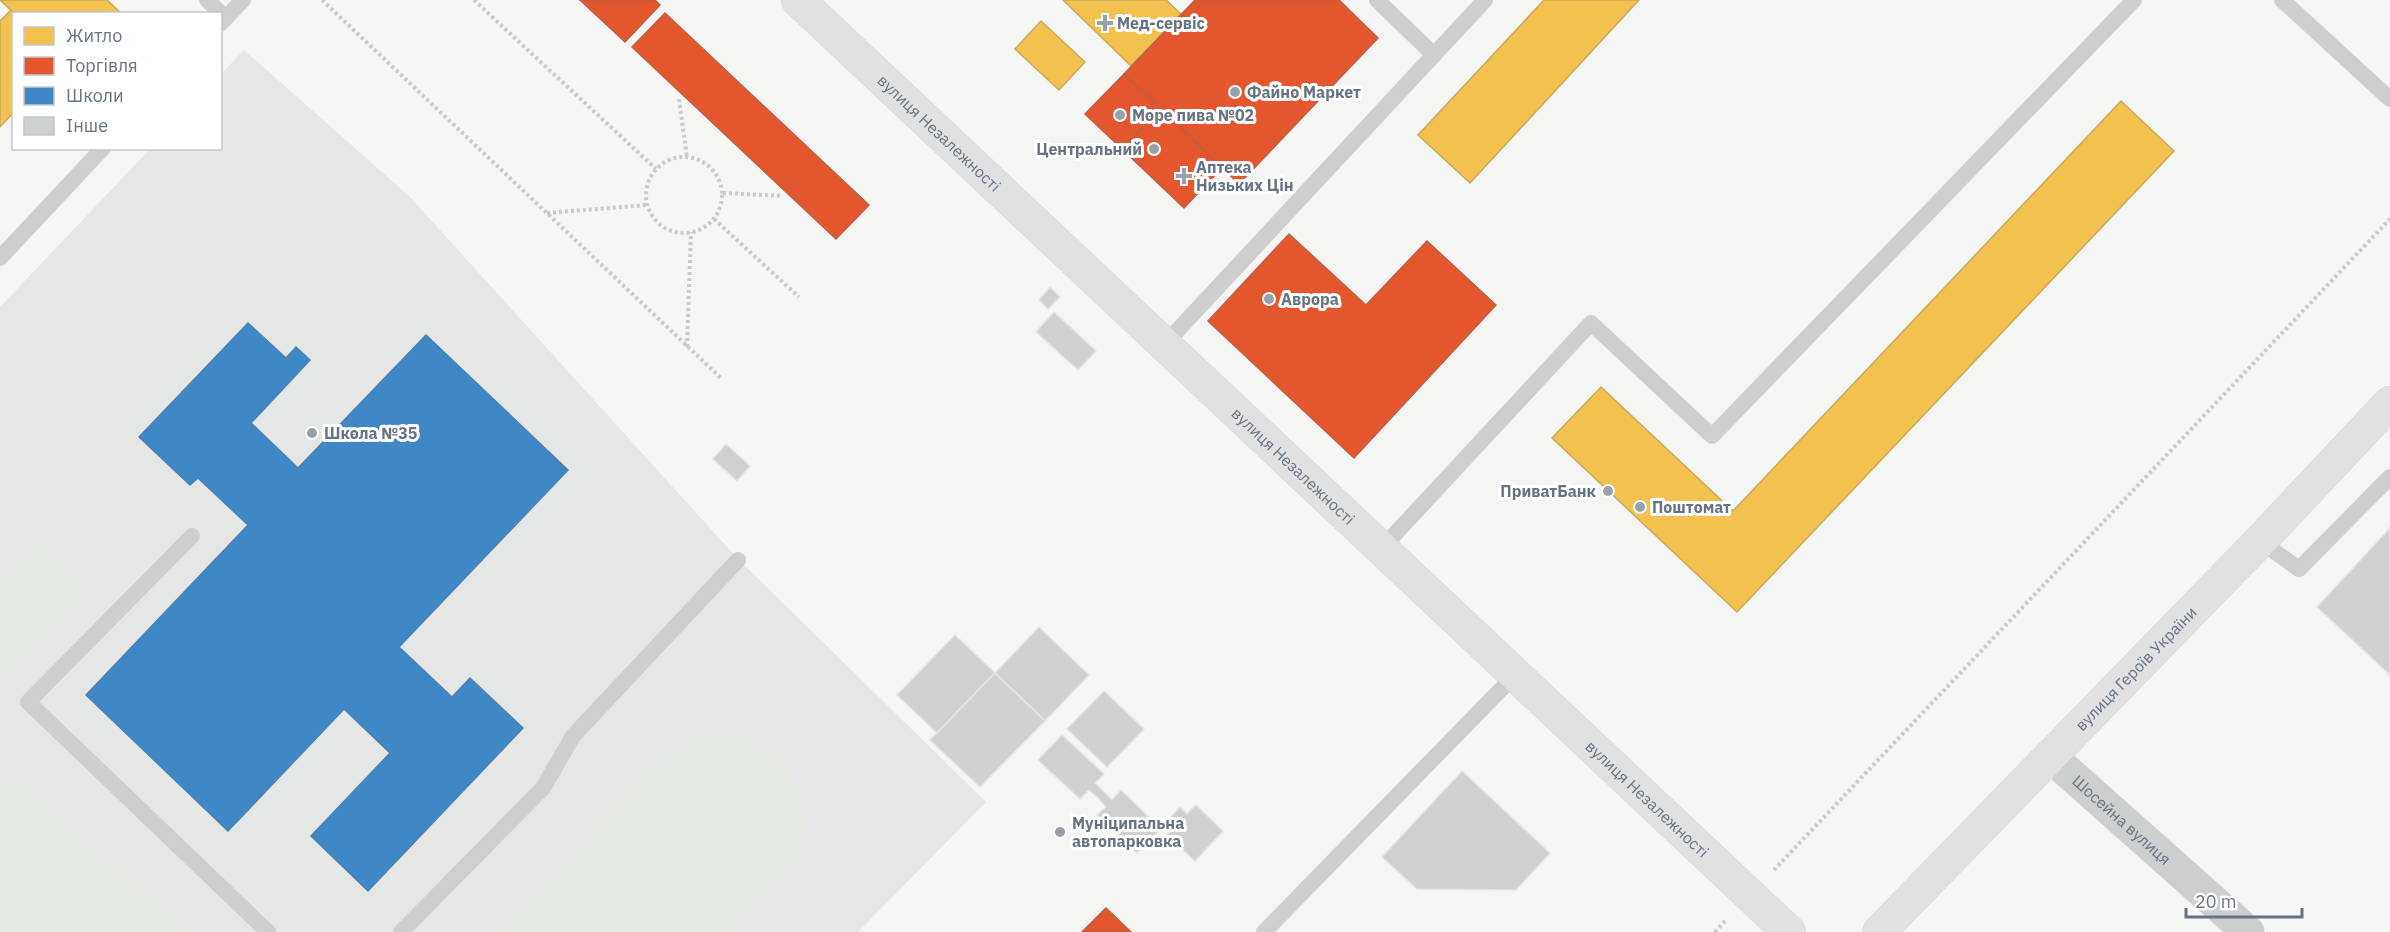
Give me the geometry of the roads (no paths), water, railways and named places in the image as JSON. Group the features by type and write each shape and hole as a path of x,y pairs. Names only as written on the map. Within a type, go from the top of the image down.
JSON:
{"main road":[{"name":"вулиця Незалежності","path":"798,0 1789,932"},
{"name":"вулиця Героїв України","path":"1879,932 2260,541 2390,403"}],"street":[{"name":"Шосейна вулиця","path":"2050,756 2248,932"}],"lane":[{"path":"207,0 216,12"},
{"path":"223,21 243,0"},
{"path":"1377,0 1434,55"},
{"path":"1164,345 1485,0"},
{"path":"1381,549 1591,323 1712,436 2134,0"},
{"path":"2282,0 2390,99"},
{"path":"0,258 101,150"},
{"path":"2260,541 2299,569 2390,477"},
{"path":"192,536 28,702 268,932"},
{"path":"401,932 543,788 573,736 738,560"},
{"path":"1264,932 1515,675"}],"place":[{"name":"Мед-сервіс","path":"1105,23"},
{"name":"Файно Маркет","path":"1235,92"},
{"name":"Море пива №02","path":"1120,115"},
{"name":"Центральний","path":"1154,149"},
{"name":"Аптека Низьких Цін","path":"1184,176"},
{"name":"Аврора","path":"1269,299"},
{"name":"Школа №35","path":"312,433"},
{"name":"ПриватБанк","path":"1608,491"},
{"name":"Поштомат","path":"1640,507"},
{"name":"Муніципальна автопарковка","path":"1060,832"}]}
